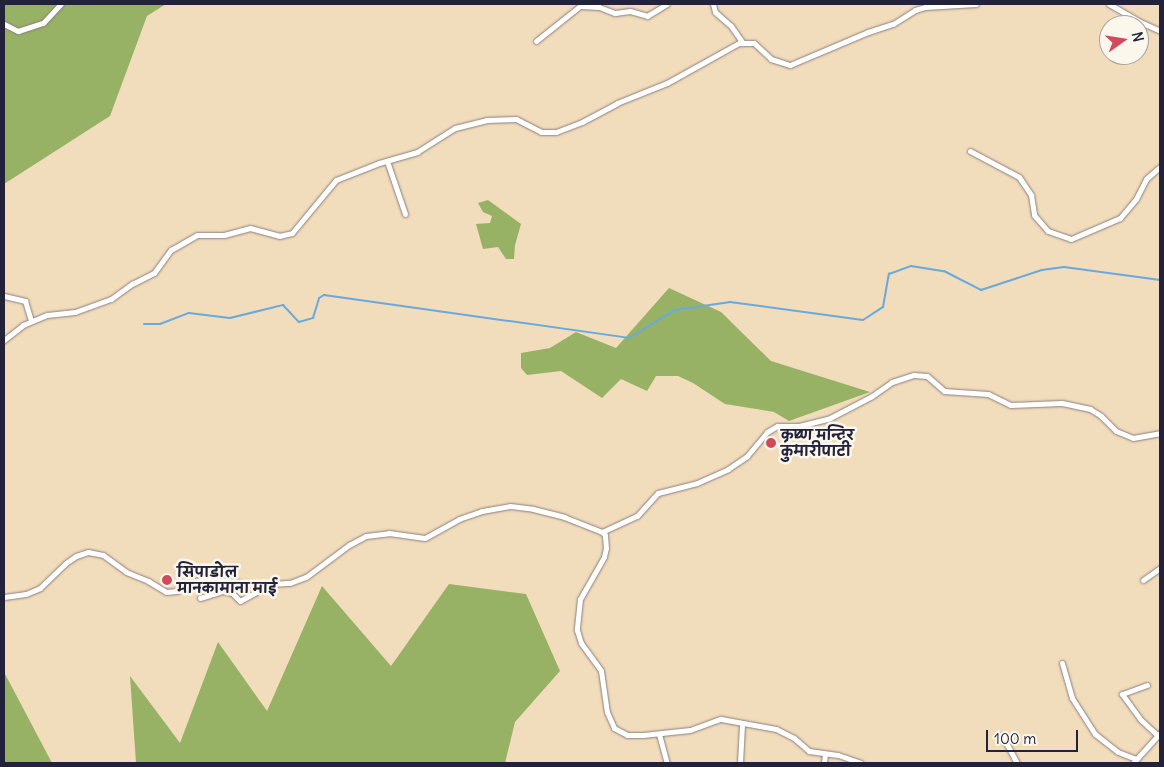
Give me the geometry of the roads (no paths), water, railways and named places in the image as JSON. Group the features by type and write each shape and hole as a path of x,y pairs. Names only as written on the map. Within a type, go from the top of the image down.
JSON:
{"street":[{"path":"4,24 18,31 43,23 61,4"},
{"path":"536,41 580,6 599,7 615,13 630,11 647,16 667,4"},
{"path":"713,4 715,12 731,26 743,43"},
{"path":"4,340 31,321 53,313 84,310 111,299 132,284 154,273 170,250 197,235 224,235 250,228 279,236 292,233 336,180 416,152 455,128 487,120 516,119 542,132 556,132 582,122 617,103 667,84 743,43 754,43 771,59 790,66 868,32 893,24 915,10 925,7 976,4"},
{"path":"1109,4 1160,31"},
{"path":"970,151 1019,177 1031,195 1034,215 1048,231 1071,239 1120,218 1136,199 1146,179 1160,167"},
{"path":"387,161 405,214"},
{"path":"4,296 25,301 31,321"},
{"path":"602,532 637,516 658,493 697,482 733,466 747,456 767,432 777,426 799,426 830,418 872,396 892,382 914,375 927,376 944,390 988,394 1011,404 1062,403 1090,409 1101,416 1116,432 1133,438 1160,433"},
{"path":"4,597 26,594 40,588 66,563 76,556 88,552 103,554 126,572 148,581 166,592 177,591 195,581 212,579 269,584 290,583 306,577 349,544 366,536 389,533 425,538 459,519 500,508 518,507 549,512 602,532 606,540 606,548 600,566 580,599 577,621 578,636 601,671 607,712 614,728 634,736 659,734 698,728 721,719 776,729 794,738 809,751 838,755 861,763"},
{"path":"1143,580 1160,568"},
{"path":"200,598 223,591 232,593 240,601 269,584"},
{"path":"1062,663 1072,698 1095,734 1118,752 1135,761 1159,735 1141,720 1122,694 1147,685"},
{"path":"740,763 742,724"},
{"path":"659,734 667,763"},
{"path":"1002,735 1017,763"},
{"path":"824,763 825,754"}],"waterway":[{"path":"144,324 160,324 189,313 230,318 283,305 299,322 313,318 319,298 324,295 629,338 675,310 730,302 863,320 883,307 889,274 911,266 944,271 981,290 1042,270 1064,267 1160,280"}],"place":[{"name":"कृष्ण मन्दिर कुमारीपाटी","path":"771,443"},
{"name":"सिपाडोल मानकामाना माई","path":"167,580"}]}
